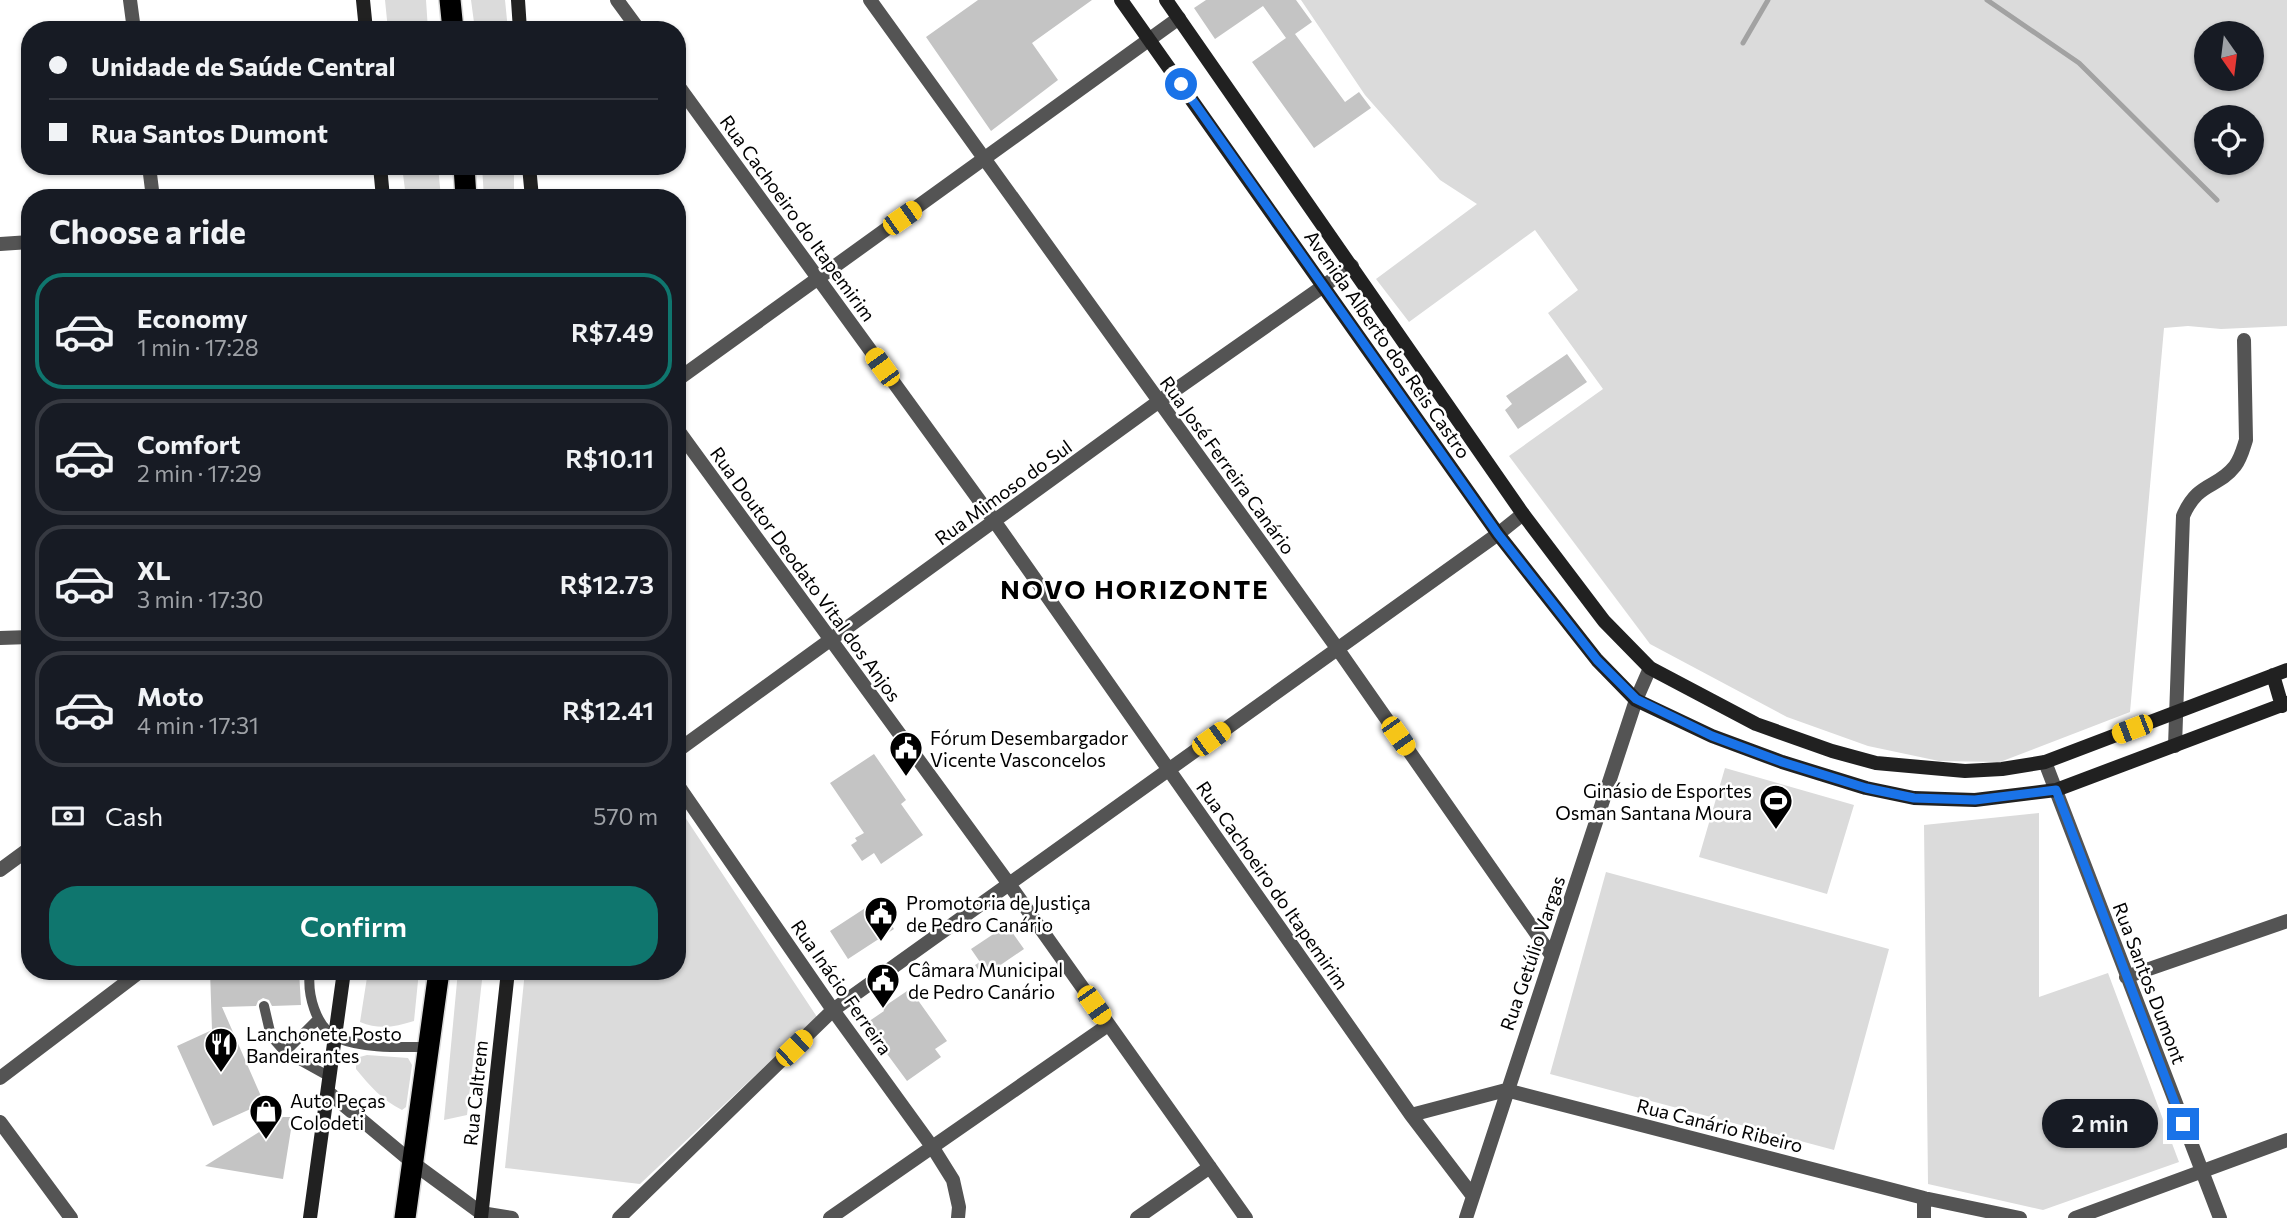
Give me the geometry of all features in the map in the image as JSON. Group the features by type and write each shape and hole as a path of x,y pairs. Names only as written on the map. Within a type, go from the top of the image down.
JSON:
{"highway":[{"path":"450,0 452,21"},
{"path":"405,1218 438,980"}],"main road":[{"path":"363,0 365,21"},
{"path":"518,0 519,21"},
{"name":"Avenida Alberto dos Reis Castro","path":"1121,0 1498,534 1597,660 1636,699 1712,736 1782,762 1866,788 1914,798 1975,800 2056,790 2285,705"},
{"name":"Avenida Alberto dos Reis Castro","path":"1166,0 1523,514 1604,621 1650,668 1756,724 1832,751 1876,763 1965,771 2002,769 2045,762 2287,670"},
{"path":"2273,676 2285,705"},
{"path":"310,1218 343,980"},
{"name":"Rua Caltrem","path":"481,1215 507,980"}],"street":[{"path":"130,0 133,21"},
{"path":"617,0 632,21"},
{"name":"Rua José Ferreira Canário","path":"870,0 1337,648 1552,956"},
{"path":"686,373 1179,18"},
{"name":"Rua Cachoeiro do Itapemirim","path":"686,96 995,522 1411,1115 1472,1195"},
{"path":"0,244 21,243"},
{"name":"Rua Mimoso do Sul","path":"686,745 1158,402 1352,266"},
{"path":"2175,746 2183,516 2200,489 2228,474 2242,453 2246,440 2244,340"},
{"name":"Rua Doutor Deodato Vital dos Anjos","path":"686,441 1009,884 1246,1218"},
{"path":"619,1218 833,1010 1523,514"},
{"path":"0,638 21,637"},
{"name":"Rua Getúlio Vargas","path":"1465,1218 1636,699 1650,668"},
{"name":"Rua Santos Dumont","path":"2045,762 2220,1218"},
{"name":"Rua Inácio Ferreira","path":"686,797 833,1010 933,1148 953,1180 959,1208 958,1218"},
{"path":"0,870 21,855"},
{"path":"2126,977 2287,921"},
{"path":"0,1077 129,980"},
{"path":"830,1218 1108,1025"},
{"name":"Rua Canário Ribeiro","path":"1411,1115 1506,1090 1923,1198 2020,1218"},
{"path":"328,1092 481,1215 512,1218"},
{"path":"0,1122 71,1218"},
{"path":"2075,1218 2287,1140"},
{"path":"1137,1218 1210,1167"},
{"path":"1923,1198 1924,1218"}],"lane":[{"path":"310,980 309,996 318,1019 336,1037 391,1047 430,1047"},
{"path":"264,1006 271,1035 285,1052 330,1077"},
{"path":"285,1052 318,1019"}],"shaded area":[{"path":"385,0 426,0 427,21 387,21"},
{"path":"471,0 505,0 507,21 474,21"},
{"path":"1301,0 2287,0 2287,326 2164,328 2130,712 2000,762 1939,761 1868,746 1787,717 1650,644 1509,456 1603,389 1548,313 1578,290 1535,230 1409,322 1376,279 1477,204 1440,180 1365,95"},
{"path":"403,175 439,175 440,189 405,189"},
{"path":"483,175 514,175 514,189 483,189"},
{"name":"Ginásio de Esportes Osman Santana Moura","path":"1725,768 1854,805 1827,894 1699,857"},
{"path":"2039,813 2039,997 2108,973 2179,1162 2043,1210 1928,1184 1924,825"},
{"path":"686,819 817,1017 640,1184 505,1168 524,980 686,980"},
{"path":"1606,872 1889,949 1834,1150 1550,1074"},
{"path":"367,980 418,980 414,1021 387,1027 360,1022"},
{"path":"457,980 482,980 467,1115 444,1120"},
{"path":"367,1055 408,1058 412,1065 406,1107 402,1110 382,1097 356,1069 356,1058"}],"building":[{"path":"978,0 1092,0 1032,43 1058,80 991,131 926,37"},
{"path":"1206,0 1296,0 1312,22 1295,34 1345,102 1359,92 1371,108 1314,148 1252,62 1286,38 1263,6 1215,39 1194,8"},
{"path":"1567,354 1587,382 1518,429 1505,410 1512,404 1506,396"},
{"path":"874,754 906,800 901,804 923,835 881,864 874,853 862,861 851,845 857,841 855,838 864,833 830,783"},
{"path":"876,901 894,929 848,959 830,931"},
{"path":"1007,925 1024,949 983,977 975,965 980,962 971,949"},
{"name":"Lanchonete Posto Bandeirantes","path":"210,980 300,980 301,1005 272,1006 269,1000 263,998 256,1006 222,1007 264,1103 213,1126 177,1046 212,1030"},
{"path":"910,989 947,1041 935,1049 941,1057 907,1081 865,1024 884,1011 882,1008"},
{"name":"Auto Peças Colodeti","path":"283,1117 293,1117 283,1179 205,1166"}],"waterway":[{"path":"1743,43 1768,0"},
{"path":"1987,0 2079,63 2217,200"}],"place":[{"name":"Fórum Desembargador Vicente Vasconcelos","path":"906,778"},
{"name":"Ginásio de Esportes Osman Santana Moura","path":"1776,831"},
{"name":"Promotoria de Justiça de Pedro Canário","path":"881,943"},
{"name":"Câmara Municipal de Pedro Canário","path":"883,1010"},
{"name":"Lanchonete Posto Bandeirantes","path":"221,1074"},
{"name":"Auto Peças Colodeti","path":"266,1141"}],"district":[{"name":"NOVO HORIZONTE","path":"1135,588"}],"route":[{"path":"1181,84 1498,534 1597,660 1636,699 1712,736 1782,762 1866,788 1914,798 1975,800 2056,790 2183,1124"}]}
